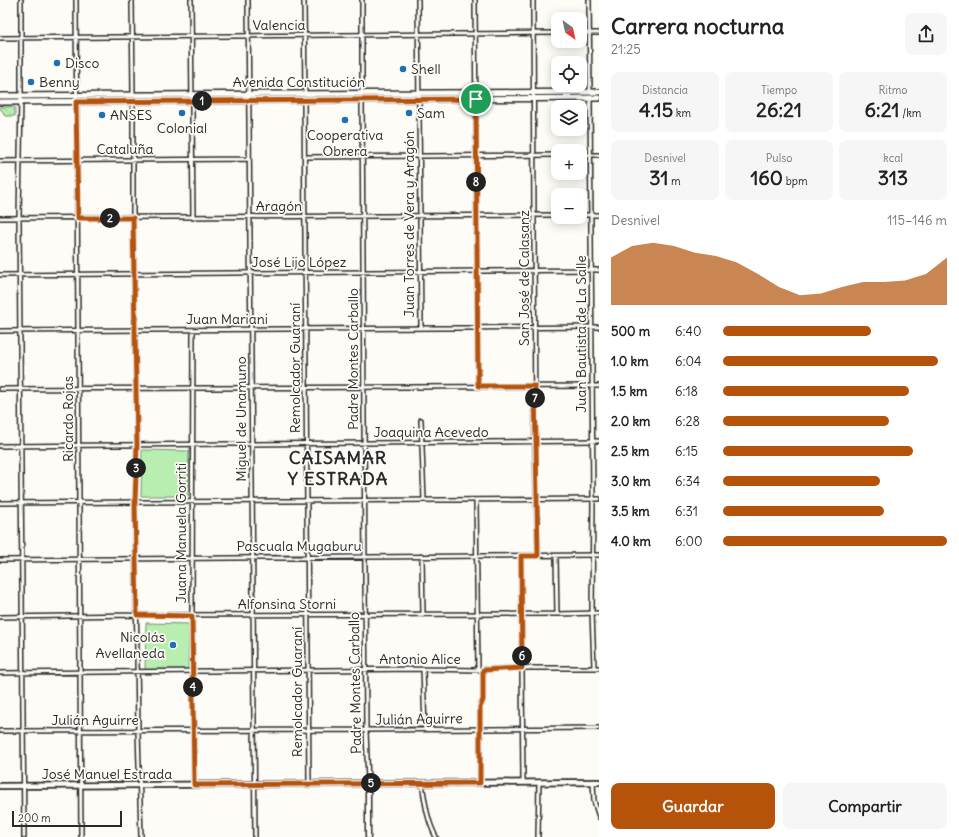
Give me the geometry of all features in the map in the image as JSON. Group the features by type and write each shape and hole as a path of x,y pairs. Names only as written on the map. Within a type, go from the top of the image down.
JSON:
{"main road":[{"name":"Avenida Constitución","path":"0,96 21,99 249,98 590,95 599,92"},
{"name":"Avenida Constitución","path":"590,95 599,98"},
{"name":"Avenida Constitución","path":"0,102 21,99"},
{"name":"José Manuel Estrada","path":"0,786 599,782"}],"street":[{"path":"21,0 22,37 19,274 24,837"},
{"name":"Ricardo Rojas","path":"76,0 81,837"},
{"path":"132,0 133,218 137,445 135,502 141,837"},
{"path":"191,0 193,218"},
{"name":"Miguel de Unamuno","path":"248,0 255,837"},
{"name":"Remolcador Guaraní","path":"304,0 309,784"},
{"name":"Padre Montes Carballo","path":"362,0 364,557 368,837"},
{"name":"Juan Torres de Vera y Aragón","path":"418,0 421,328"},
{"path":"475,0 478,386"},
{"name":"San José de Calasanz","path":"532,0 538,556"},
{"name":"Juan Bautista de La Salle","path":"589,0 593,441 592,613 594,668"},
{"path":"590,33 599,33"},
{"name":"Valencia","path":"0,38 551,34"},
{"path":"305,157 551,155"},
{"path":"590,155 599,155"},
{"name":"Cataluña","path":"0,161 249,159"},
{"name":"Aragón","path":"0,218 551,215"},
{"path":"587,215 599,215"},
{"name":"José Lijo López","path":"0,275 599,270"},
{"name":"Juan Mariani","path":"0,331 599,327"},
{"name":"Juana Manuela Gorriti","path":"192,330 192,671 194,785"},
{"path":"0,389 599,386"},
{"path":"421,420 424,500"},
{"name":"Joaquina Acevedo","path":"0,446 599,441"},
{"path":"0,503 599,499"},
{"path":"476,500 478,670"},
{"name":"Pascuala Mugaburu","path":"0,560 599,555"},
{"path":"422,556 423,615"},
{"path":"521,556 523,782"},
{"path":"556,556 557,614"},
{"name":"Alfonsina Storni","path":"0,617 599,613"},
{"name":"Antonio Alice","path":"0,673 599,668"},
{"path":"423,669 424,729"},
{"path":"480,783 480,707 483,700 483,670"},
{"name":"Julián Aguirre","path":"0,731 599,728"},
{"path":"538,837 539,782"},
{"path":"593,782 594,801 599,817"},
{"path":"422,783 428,815 436,837"}],"green space":[{"path":"0,107 15,107 15,116 5,116"},
{"path":"142,450 189,451 188,496 141,496"},
{"path":"146,623 189,624 188,671 145,671"}],"place":[{"name":"Disco","path":"57,63"},
{"name":"Shell","path":"403,69"},
{"name":"Benny","path":"31,82"},
{"name":"Colonial","path":"182,113"},
{"name":"Sam","path":"409,113"},
{"name":"ANSES","path":"102,115"},
{"name":"Cooperativa Obrera","path":"345,120"},
{"name":"Nicolás Avellaneda","path":"173,645"}],"district":[{"name":"CAISAMAR Y ESTRADA","path":"338,468"}],"route":[{"path":"476,99 478,386 535,386 538,556 521,556 522,668 483,670 483,700 480,707 480,783 194,785 192,616 137,615 135,502 137,445 133,218 78,218 76,102 476,99"}]}
